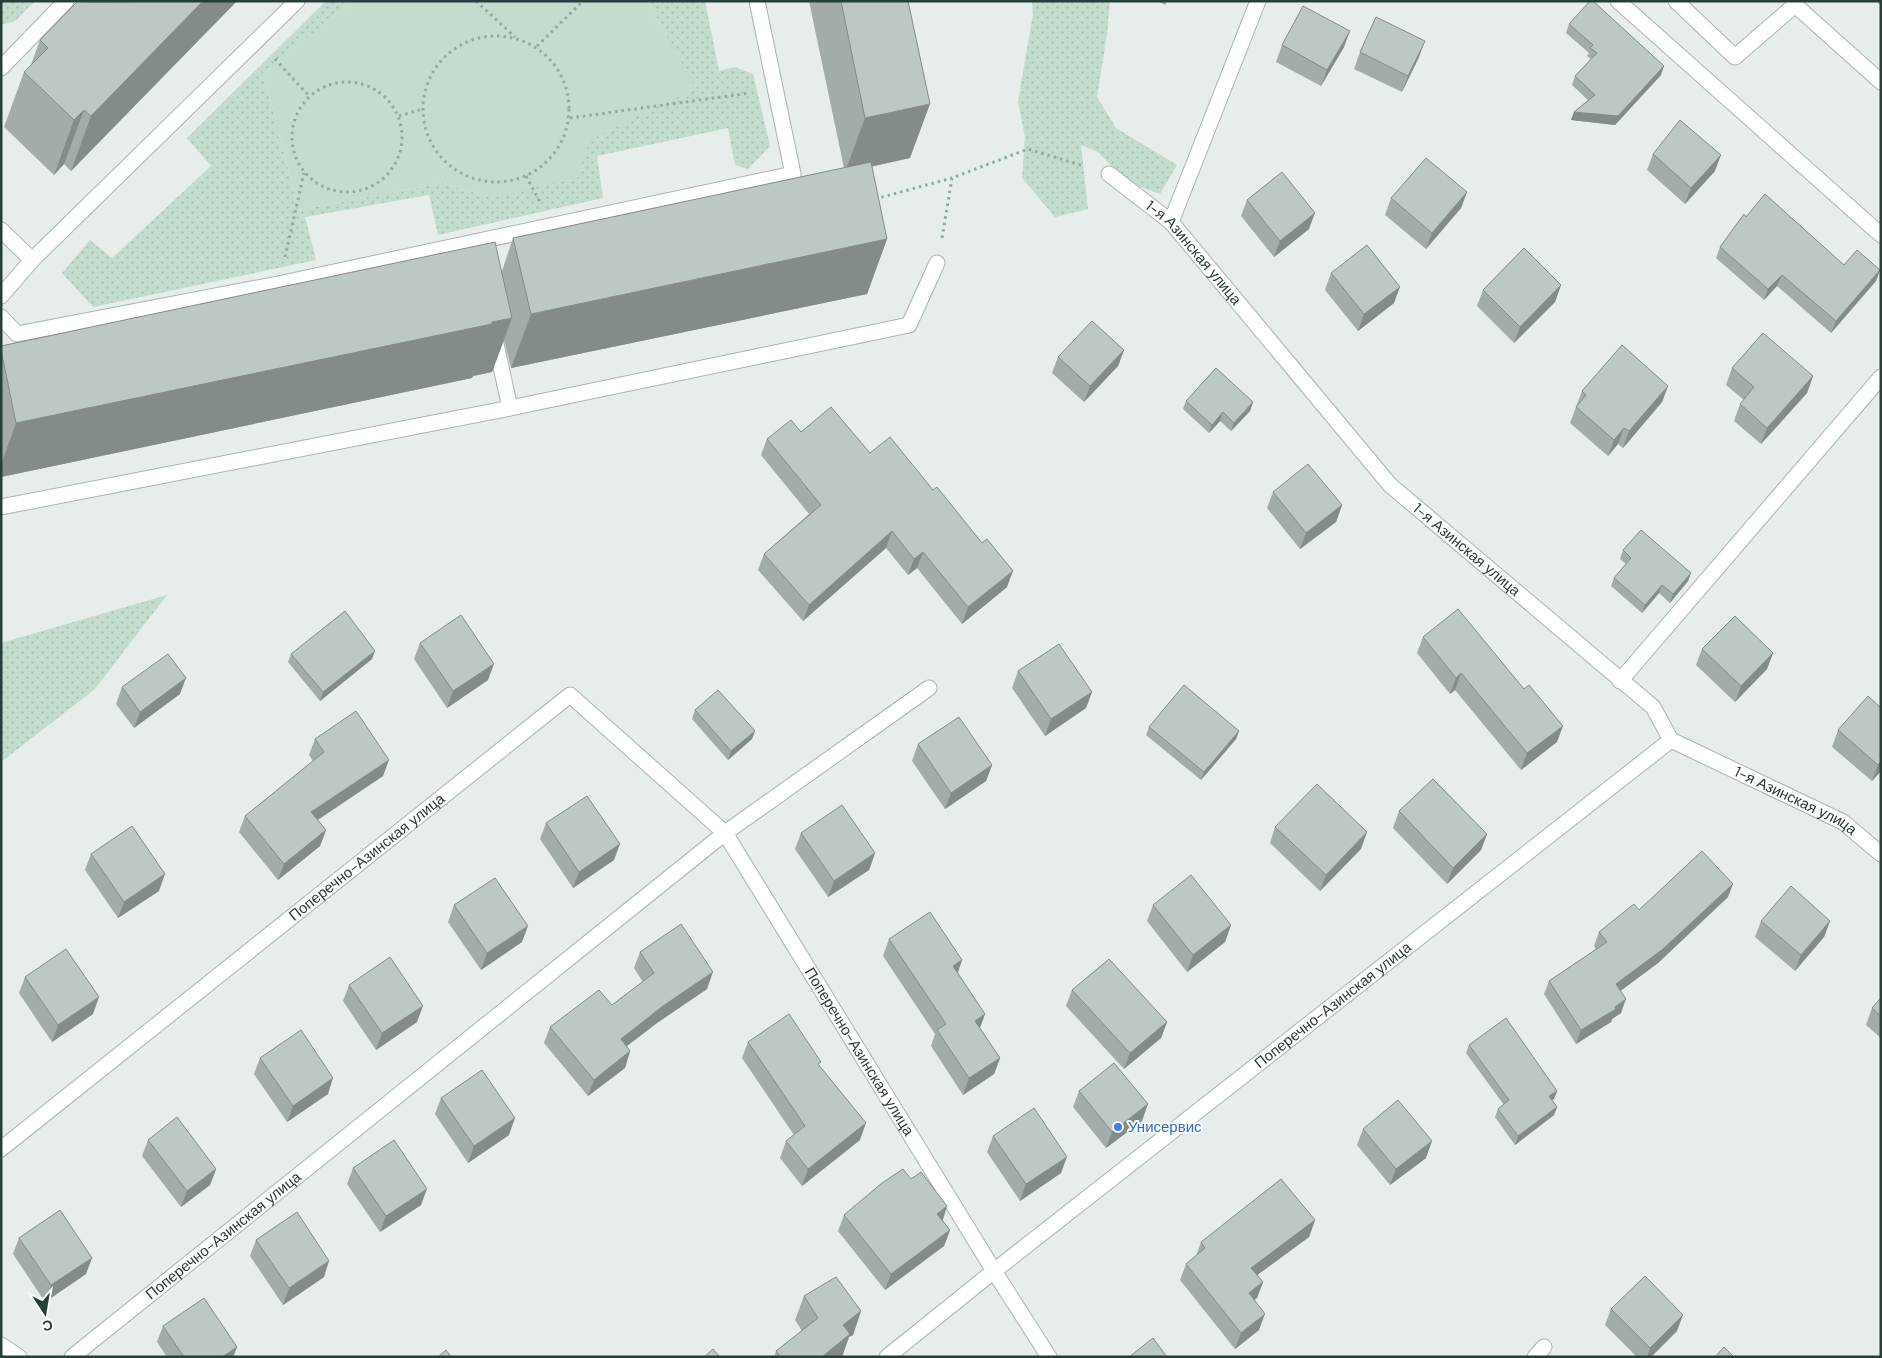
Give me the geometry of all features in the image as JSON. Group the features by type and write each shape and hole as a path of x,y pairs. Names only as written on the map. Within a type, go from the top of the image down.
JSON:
{"street":[{"path":"1,68 66,1"},
{"path":"1,296 32,260 297,1"},
{"path":"1,316 18,334 474,248 793,174 757,1"},
{"path":"1171,222 1258,1"},
{"path":"1618,1 1881,236"},
{"path":"1676,1 1735,57 1795,5 1881,82"},
{"name":"1-я Азинская улица","path":"1109,174 1171,222 1390,485 1652,707 1671,740 1843,822 1881,854"},
{"path":"1,230 32,260"},
{"path":"1,508 510,408 910,325 938,264"},
{"path":"491,321 510,408"},
{"path":"1620,681 1881,377"},
{"name":"Поперечно-Азинская улица","path":"72,1357 725,832 929,688"},
{"name":"Поперечно-Азинская улица","path":"1,1149 570,695 725,832 994,1271"},
{"name":"Поперечно-Азинская улица","path":"887,1357 1671,740"},
{"path":"994,1271 1049,1357"},
{"path":"1,1346 18,1357"}],"path":[{"path":"476,1 516,38"},
{"path":"536,47 582,1"},
{"path":"493,35 516,38 536,47 552,61 564,78 569,97 570,118 562,142 547,162 526,176 503,183 478,181 456,171 438,154 426,133 422,109 426,87 436,66 451,50 471,39 493,35"},
{"path":"257,40 310,97"},
{"path":"342,82 360,83 376,90 390,101 399,116 403,133 401,151 395,167 383,180 368,189 351,193 333,191 317,184 304,172 296,158 292,142 293,125 299,110 310,97 324,87 342,82"},
{"path":"570,118 775,89"},
{"path":"399,116 422,109"},
{"path":"866,202 952,178 1028,149 1109,174"},
{"path":"278,284 304,172"},
{"path":"938,264 952,178"}],"green space":[{"path":"1,1 35,1 15,21 1,25"},
{"path":"326,1 354,1 263,72 299,210 443,183 493,198 589,139 695,88 647,1 705,1 719,71 735,67 753,74 770,146 748,169 735,165 728,128 597,156 603,198 438,235 429,195 305,217 316,260 93,307 62,273 90,240 112,258 211,166 187,138"},
{"path":"354,1 647,1 696,88 590,139 578,177 493,198 443,183 299,210 263,72"},
{"path":"1032,1 1110,1 1097,97 1116,128 1177,165 1160,194 1127,182 1098,152 1081,145 1088,209 1055,217 1022,178 1025,137 1018,102 1033,14"},
{"path":"167,595 95,689 1,762 1,643"}],"building":[{"path":"78,1 203,1 91,116 84,110 74,120 24,72 48,48 40,40"},
{"path":"841,1 908,1 930,104 865,118"},
{"path":"1590,1 1593,1 1664,66 1618,116 1574,112 1595,95 1575,76 1597,53 1590,48 1593,45 1569,24"},
{"path":"1303,6 1350,31 1327,70 1282,45"},
{"path":"1376,17 1425,41 1408,76 1360,52"},
{"path":"1680,120 1721,155 1691,188 1653,154"},
{"path":"1426,158 1467,192 1432,233 1391,198"},
{"path":"871,162 887,239 531,314 513,238"},
{"path":"1282,172 1315,213 1280,241 1247,200"},
{"path":"1765,194 1844,265 1857,250 1880,270 1836,321 1782,275 1768,289 1720,247 1744,214 1746,217"},
{"path":"495,242 512,318 492,322 492,324 16,423 1,346"},
{"path":"1367,245 1400,287 1364,314 1331,273"},
{"path":"1524,248 1561,285 1520,327 1483,290"},
{"path":"1092,321 1124,350 1090,386 1058,357"},
{"path":"1763,333 1813,376 1767,428 1740,404 1754,387 1732,368"},
{"path":"1622,345 1668,386 1629,431 1624,428 1614,440 1576,407 1586,395 1582,391"},
{"path":"1216,368 1253,402 1234,423 1223,412 1212,425 1186,401"},
{"path":"831,407 870,453 890,437 933,490 937,487 982,543 987,539 1013,571 968,607 923,552 914,559 892,531 809,605 764,554 821,505 767,439 791,420 801,432"},
{"path":"1308,464 1342,505 1306,533 1273,492"},
{"path":"1641,530 1691,573 1673,594 1662,585 1645,605 1614,578 1631,558 1623,550"},
{"path":"1458,609 1524,689 1529,685 1563,726 1527,753 1461,673 1456,678 1423,637"},
{"path":"345,611 375,651 323,692 291,654"},
{"path":"461,615 494,664 453,691 420,643"},
{"path":"1735,616 1773,653 1741,686 1702,649"},
{"path":"1059,644 1092,692 1051,719 1018,671"},
{"path":"168,654 186,678 140,712 122,687"},
{"path":"1184,685 1239,731 1204,772 1149,727"},
{"path":"718,690 755,731 731,751 695,710"},
{"path":"1868,696 1881,708 1881,761 1878,765 1838,730"},
{"path":"356,711 389,760 311,812 326,830 284,864 245,816 324,752 315,739"},
{"path":"959,717 992,765 951,793 918,744"},
{"path":"1433,779 1487,834 1453,868 1399,811"},
{"path":"1317,784 1367,832 1326,875 1275,827"},
{"path":"587,796 620,844 579,872 546,823"},
{"path":"842,805 875,853 834,881 801,833"},
{"path":"132,826 165,874 124,902 91,854"},
{"path":"1702,851 1733,884 1663,949 1616,984 1626,999 1615,1007 1616,1009 1581,1030 1549,981 1607,942 1599,932 1634,904 1639,910"},
{"path":"1191,875 1231,925 1193,955 1153,905"},
{"path":"495,878 528,926 487,953 454,905"},
{"path":"1791,886 1830,921 1801,955 1761,921"},
{"path":"930,912 962,960 953,966 985,1014 975,1021 1000,1058 969,1078 937,1030 946,1024 889,939"},
{"path":"681,924 713,972 663,1006 621,1039 630,1051 594,1080 550,1027 599,990 612,1005 654,973 640,952"},
{"path":"66,949 99,997 58,1025 25,977"},
{"path":"390,957 423,1006 382,1033 349,985"},
{"path":"1109,959 1167,1022 1130,1053 1072,990"},
{"path":"1881,998 1881,1016 1872,1008"},
{"path":"789,1014 821,1062 818,1064 866,1123 808,1169 786,1141 805,1126 748,1042"},
{"path":"1506,1018 1557,1091 1549,1096 1557,1107 1518,1136 1498,1109 1509,1100 1469,1045"},
{"path":"301,1030 333,1078 293,1106 260,1058"},
{"path":"1114,1063 1148,1104 1112,1132 1079,1091"},
{"path":"482,1070 515,1118 474,1146 441,1098"},
{"path":"1398,1100 1432,1141 1396,1169 1363,1129"},
{"path":"1034,1108 1067,1157 1026,1184 993,1136"},
{"path":"177,1117 216,1169 187,1191 148,1140"},
{"path":"394,1140 427,1189 386,1216 353,1168"},
{"path":"903,1169 911,1179 921,1172 947,1206 937,1214 950,1230 891,1274 844,1215 882,1183"},
{"path":"1281,1179 1315,1220 1251,1268 1263,1282 1249,1293 1265,1314 1241,1333 1186,1264 1205,1248 1201,1242"},
{"path":"60,1210 92,1258 51,1285 19,1238"},
{"path":"297,1212 329,1261 289,1288 256,1240"},
{"path":"1645,1276 1683,1315 1650,1348 1611,1309"},
{"path":"836,1277 861,1311 843,1325 850,1334 822,1357 781,1357 776,1351 818,1318 804,1296"},
{"path":"204,1298 237,1347 222,1357 184,1357 163,1326"},
{"path":"1153,1338 1167,1357 1129,1357"},
{"path":"1724,1347 1734,1357 1715,1357"},
{"path":"713,1349 720,1357 704,1357"},
{"path":"446,1350 451,1357 438,1357"}],"place":[{"name":"Унисервис","path":"1118,1127"}]}
